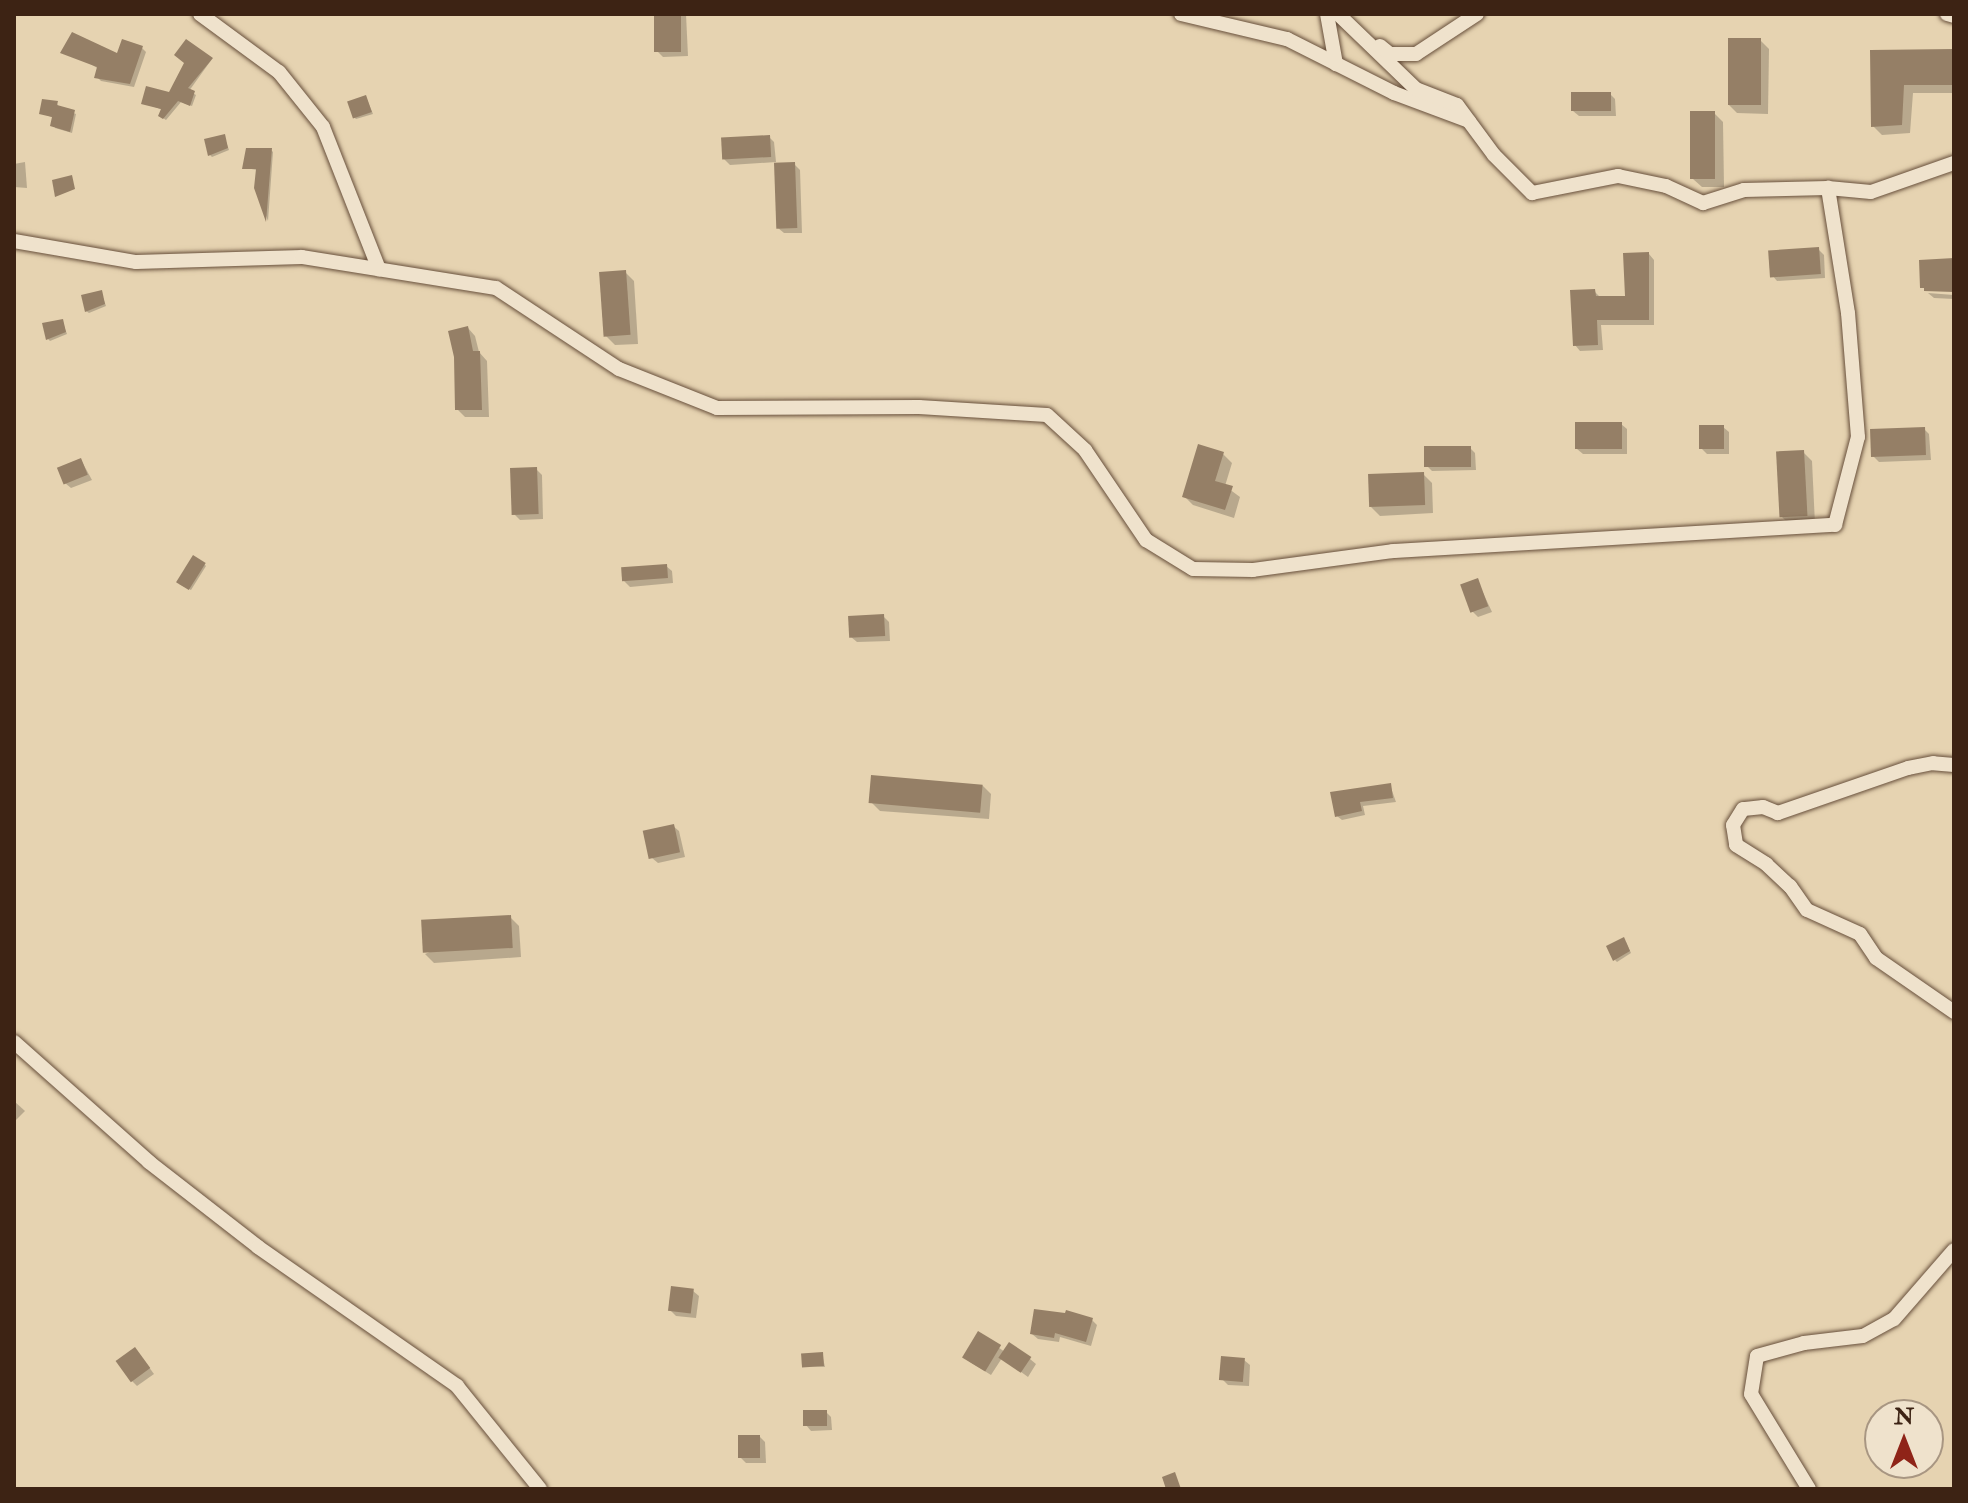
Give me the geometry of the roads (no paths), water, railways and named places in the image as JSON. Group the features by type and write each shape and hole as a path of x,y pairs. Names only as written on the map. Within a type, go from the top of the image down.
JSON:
{"street":[{"path":"200,14 279,72 323,127 379,269"},
{"path":"1181,14 1287,39 1394,93 1469,121"},
{"path":"1327,14 1336,64"},
{"path":"1339,14 1390,54 1416,54 1477,14"},
{"path":"1339,14 1416,89 1457,105 1494,155 1532,193 1618,176 1666,186 1703,203 1744,190 1828,188 1871,192 1954,163"},
{"path":"1947,14 1954,16"},
{"path":"14,241 136,262 302,257 496,288 619,369 717,408 919,407 1047,415 1085,450 1146,540 1193,569 1253,570 1393,551 1835,525 1858,437 1848,313 1828,188"},
{"path":"1954,765 1933,763 1908,768 1778,813 1763,807 1743,809 1733,825 1736,845 1774,872 1807,910 1860,934 1876,958 1954,1012"},
{"path":"14,1042 149,1162 258,1247 457,1386 540,1489"},
{"path":"1809,1489 1773,1425 1751,1394 1757,1356 1804,1343 1863,1336 1894,1319 1954,1250"}]}
